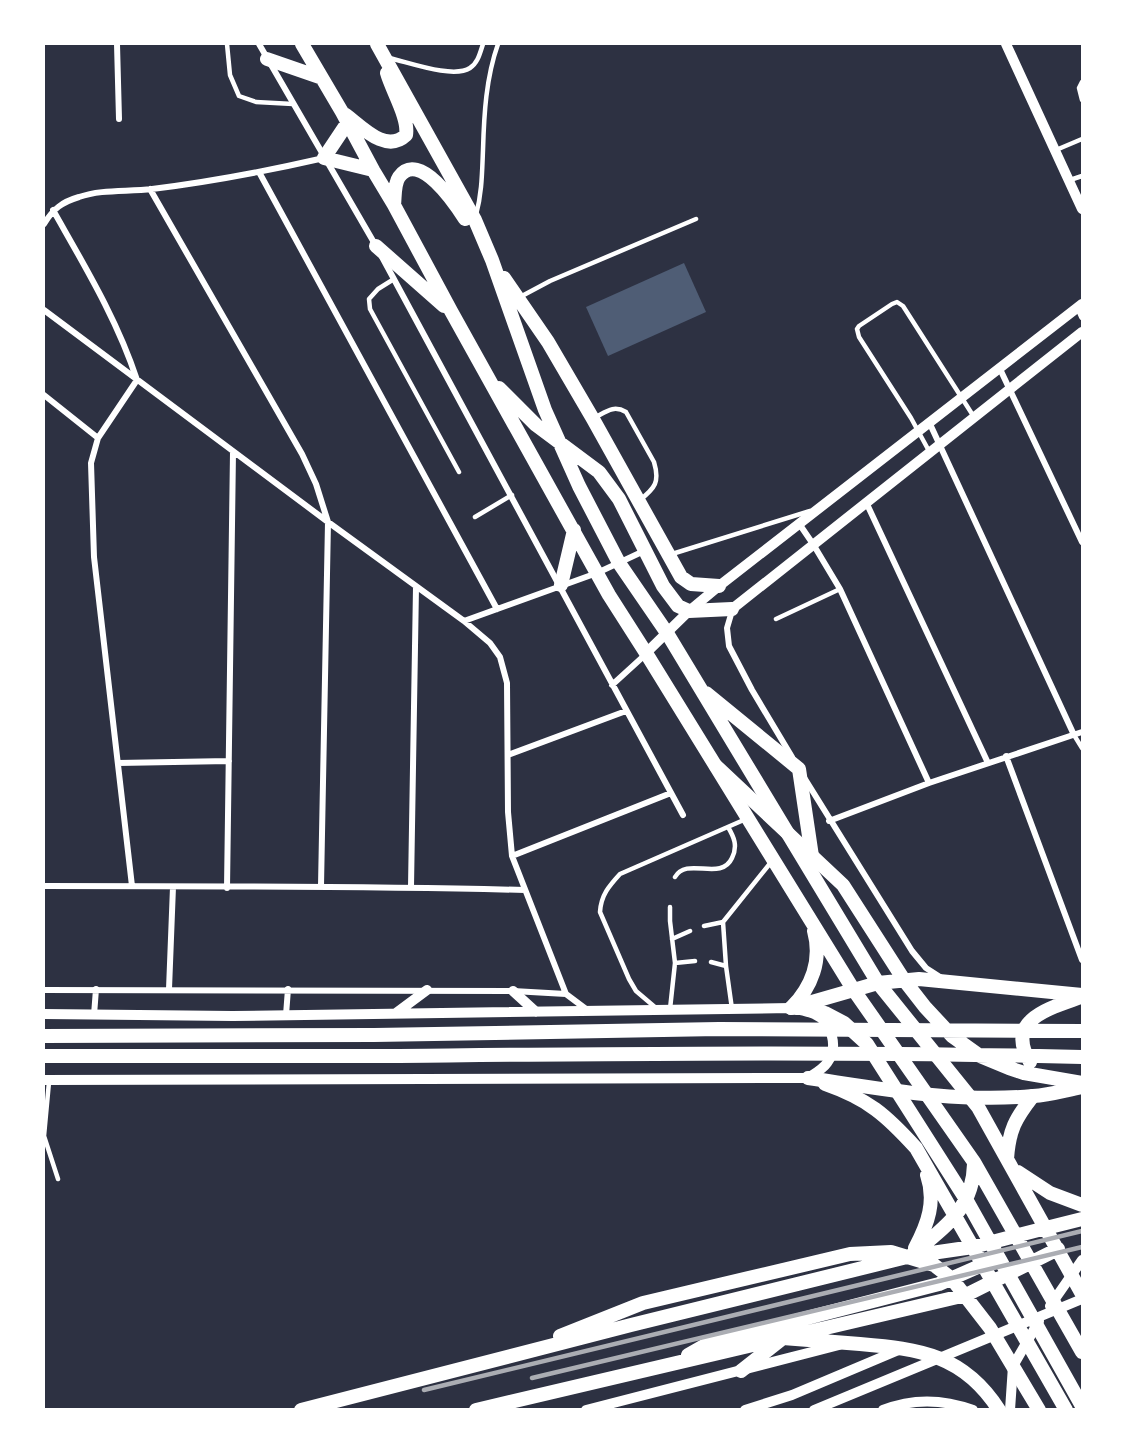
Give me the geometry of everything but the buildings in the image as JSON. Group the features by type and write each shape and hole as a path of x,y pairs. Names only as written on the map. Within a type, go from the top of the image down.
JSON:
{"main road":[{"path":"302,44 345,117 450,311 618,611 853,989 974,1162 1083,1352"},
{"path":"377,44 475,220 492,260 545,410 579,486 619,563 667,633 878,983 972,1098 1083,1294"},
{"path":"345,117 384,142 393,143 406,135 406,120 392,91 384,57"},
{"path":"267,59 322,78"},
{"path":"345,117 324,158 373,170"},
{"path":"394,205 396,183 399,177 412,170 423,171 431,176 449,196 548,342 681,577 691,584 719,586"},
{"path":"376,246 450,311"},
{"path":"485,373 536,425 599,472 619,499 663,586 678,606 689,611 732,609"},
{"path":"609,485 625,478"},
{"path":"561,585 574,530"},
{"path":"699,686 799,769 818,883"},
{"path":"716,766 843,885 904,980 937,1022 967,1048 994,1063 1083,1085"},
{"path":"791,1008 810,983 816,962 816,937 807,914"},
{"path":"791,1008 878,983 919,979 1083,995"},
{"path":"1046,1076 1028,1058 1023,1041 1029,1021 1040,1012 1083,995"},
{"path":"791,1008 811,1008 844,1023 867,1044 967,1201 1083,1406"},
{"path":"44,1036 374,1035 719,1029 1083,1031"},
{"path":"44,1056 721,1053 1083,1057"},
{"path":"808,1078 929,1095 972,1098 1033,1096 1083,1085"},
{"path":"808,1078 857,1096 877,1109 916,1148 1066,1410"},
{"path":"1010,1164 1011,1129 1020,1112 1033,1096"},
{"path":"911,1256 922,1235 931,1206 930,1183 916,1148"},
{"path":"911,1256 956,1216 967,1201 974,1180 974,1162"},
{"path":"1010,1164 1050,1193 1083,1204"},
{"path":"301,1410 911,1256 973,1247 1083,1219"},
{"path":"476,1410 966,1295 1058,1249"},
{"path":"911,1256 934,1264 952,1278 990,1328 1039,1410"},
{"path":"673,1364 709,1343 939,1284 999,1257"},
{"path":"741,1371 783,1338 904,1348 930,1354 957,1368 983,1388 999,1410"}],"street":[{"path":"117,44 119,119"},
{"path":"259,44 376,246 561,585 612,685 683,815"},
{"path":"1006,44 1083,209"},
{"path":"44,224 52,210 80,196 101,192 150,189 259,172 324,158"},
{"path":"259,172 497,609"},
{"path":"150,189 302,454 316,484 328,522 321,886"},
{"path":"52,210 113,319 126,347 137,380"},
{"path":"44,310 464,621 490,643 504,666 507,682 508,812 512,856 566,994 587,1010"},
{"path":"612,685 689,611 719,586 1000,369 1081,310"},
{"path":"952,982 933,974 918,960 752,690 729,646 727,627 732,609 1083,332"},
{"path":"1000,369 1083,542"},
{"path":"132,886 92,526 91,463 98,438 137,380"},
{"path":"44,395 98,438"},
{"path":"930,424 1074,735"},
{"path":"228,888 233,452"},
{"path":"866,502 988,763"},
{"path":"800,525 840,589 929,783"},
{"path":"464,621 597,573 644,551"},
{"path":"411,887 416,587"},
{"path":"508,755 626,711"},
{"path":"830,820 1006,756 1083,732"},
{"path":"1006,756 1083,960"},
{"path":"118,763 229,761"},
{"path":"512,856 671,793"},
{"path":"44,886 228,888 321,886 525,890"},
{"path":"170,989 173,887"},
{"path":"286,1015 288,989"},
{"path":"44,990 427,990 566,994"},
{"path":"94,1015 96,990"},
{"path":"395,1013 427,990"},
{"path":"513,992 536,1012"},
{"path":"44,1014 286,1015 791,1008 816,1014 828,1025 833,1046 831,1058 826,1066 808,1078 46,1080"},
{"path":"1010,1410 1012,1366 1037,1324 1083,1260"},
{"path":"814,1410 1083,1299"},
{"path":"1054,1301 1083,1309"},
{"path":"586,1410 846,1343"},
{"path":"745,1410 792,1395 904,1348"},
{"path":"883,1410 894,1405 924,1400 956,1404 973,1410"}],"lane":[{"path":"227,44 230,75 239,96 256,102 293,104"},
{"path":"384,57 456,72 470,68 477,60 483,44"},
{"path":"475,220 482,191 487,88 498,44"},
{"path":"1083,82 1079,88 1083,100"},
{"path":"1056,150 1083,139"},
{"path":"1070,180 1083,176"},
{"path":"517,298 550,281 696,219"},
{"path":"394,279 369,298 370,309 459,472"},
{"path":"930,452 859,337 857,329 859,326 892,304 897,302 903,306 974,417"},
{"path":"593,419 612,408 626,412 632,421 657,472 653,490 638,502"},
{"path":"475,517 512,495"},
{"path":"669,555 824,506"},
{"path":"776,619 840,589"},
{"path":"1074,735 1083,748"},
{"path":"658,1009 636,992 628,979 600,912 601,901 610,885 620,874 748,818"},
{"path":"675,877 678,871 684,868 714,869 724,867 730,862 735,850 735,840 728,826"},
{"path":"704,926 723,922 774,859"},
{"path":"670,907 675,963 670,1009"},
{"path":"723,922 732,1009"},
{"path":"672,939 690,931"},
{"path":"675,963 695,961"},
{"path":"711,962 726,966"},
{"path":"46,1080 44,1136 58,1179"}],"water":[{"path":"684,263 706,312 608,356 586,307"}],"railway":[{"path":"424,1390 1082,1231"},
{"path":"532,1378 1082,1247"}]}
